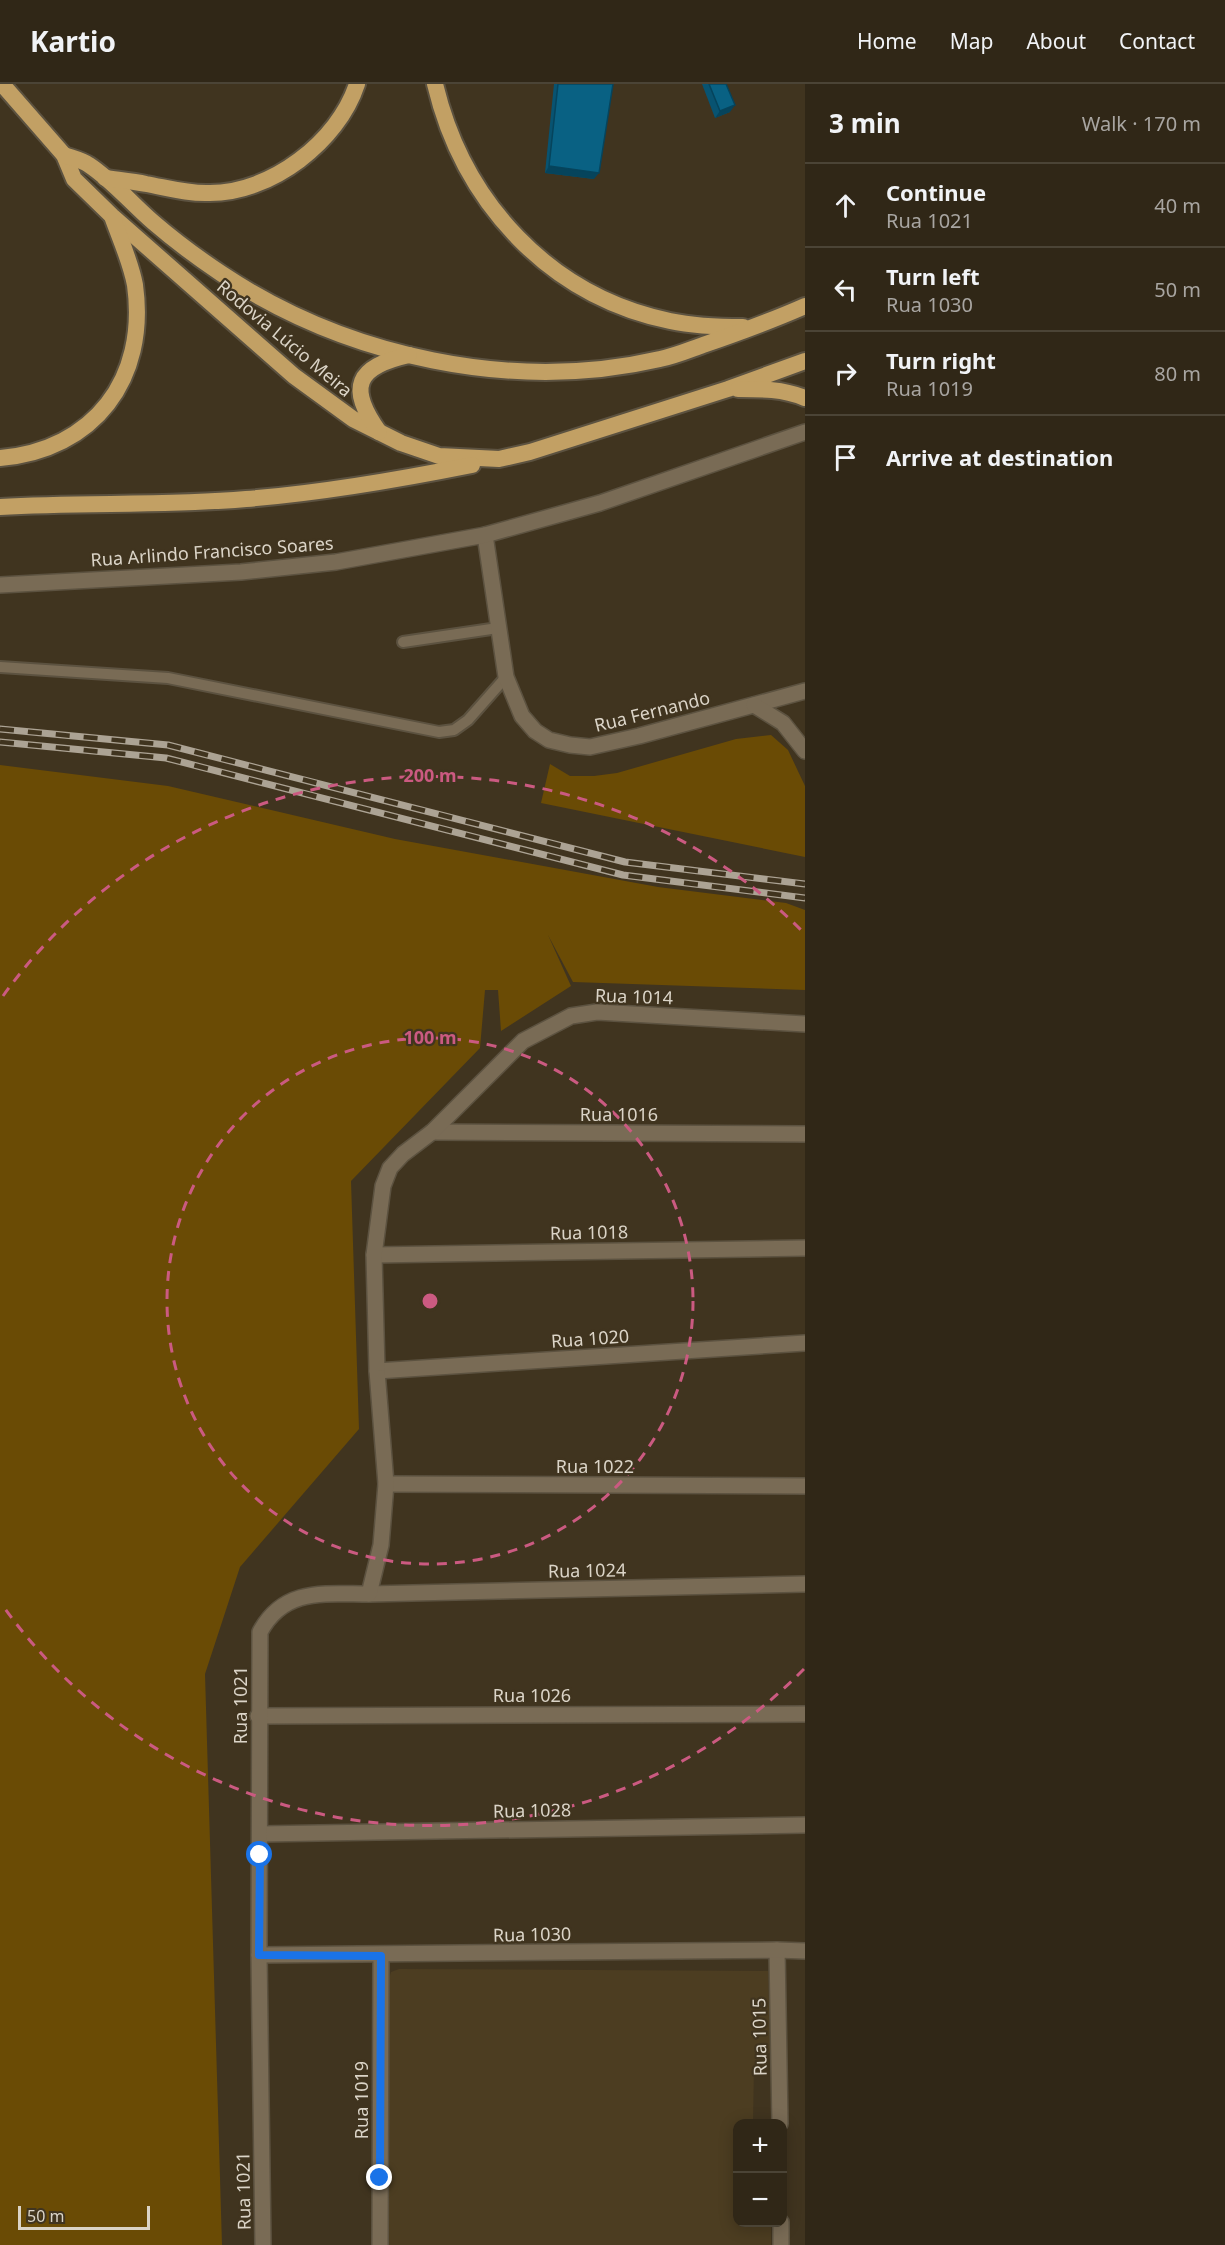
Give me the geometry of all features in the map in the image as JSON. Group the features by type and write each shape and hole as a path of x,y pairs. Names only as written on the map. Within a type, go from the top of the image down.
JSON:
{"highway":[{"name":"Rodovia Lúcio Meira","path":"2,84 63,154 74,179 112,216 294,376 353,419 423,452 458,458 499,459 530,452 728,389 805,361"},
{"path":"105,178 180,192 211,194 235,191 260,183 303,158 322,139 342,114 357,84"},
{"path":"435,84 457,151 474,182 492,210 509,230 547,263 595,294 623,308 680,323 711,327 759,326"},
{"name":"Rodovia Lúcio Meira","path":"63,154 87,164 192,254 236,283 290,314 339,333 410,355 496,370 568,372 617,367 662,359 759,326 805,306"},
{"path":"0,458 44,450 66,441 85,428 104,408 131,360 136,336 135,284 112,216"},
{"path":"380,433 362,402 360,388 362,381 371,369 384,362 410,355"},
{"path":"728,389 777,390 791,392 805,398"},
{"path":"0,507 61,503 187,503 245,500 373,484 499,459"}],"street":[{"name":"Rua Arlindo Francisco Soares","path":"0,585 253,570 336,562 485,535 600,503 805,432"},
{"name":"Rua Fernando","path":"485,535 506,676 522,716 535,731 549,740 590,747 805,691"},
{"path":"754,705 783,723 805,751"},
{"name":"Rua 1014","path":"374,1254 383,1185 390,1168 403,1154 432,1132 523,1041 571,1016 597,1012 804,1025"},
{"name":"Rua 1016","path":"432,1132 805,1134"},
{"name":"Rua 1018","path":"374,1254 805,1248"},
{"path":"369,1594 381,1545 386,1484 378,1371 374,1254"},
{"name":"Rua 1020","path":"378,1371 805,1343"},
{"name":"Rua 1022","path":"386,1484 805,1486"},
{"name":"Rua 1024","path":"369,1594 805,1584"},
{"name":"Rua 1021","path":"264,2245 259,1955 260,1632 268,1617 279,1606 299,1598 328,1594 369,1594"},
{"name":"Rua 1026","path":"258,1716 805,1714"},
{"name":"Rua 1028","path":"260,1834 805,1825"},
{"name":"Rua 1015","path":"777,1950 780,2119"},
{"name":"Rua 1030","path":"259,1955 381,1956 805,1951"},
{"name":"Rua 1019","path":"380,2245 381,1956"},
{"path":"781,2227 782,2245"}],"lane":[{"path":"404,642 498,627"},
{"path":"0,667 168,678 439,732 454,730 468,720 506,676"}],"shaded area":[{"path":"771,735 788,750 805,786 805,857 541,803 550,764 570,776 617,773 736,739"},
{"path":"0,765 168,786 395,839 658,887 786,903 805,910 805,990 573,982 548,935 571,986 501,1031 498,990 485,990 480,1048 351,1181 359,1429 240,1567 205,1674 222,2245 0,2245"},
{"path":"399,1969 768,1971 770,2052 754,2066 753,2119 733,2119 733,2227 771,2227 771,2245 389,2245 388,1982 391,1972"}],"building":[{"path":"558,84 613,84 599,173 549,166"},
{"path":"709,84 726,84 735,105 720,111"}],"railway":[{"path":"0,729 168,745 625,862 805,884"},
{"path":"0,742 166,758 623,875 805,898"}],"route":[{"path":"260,1855 259,1955 381,1956 380,2178"}]}
